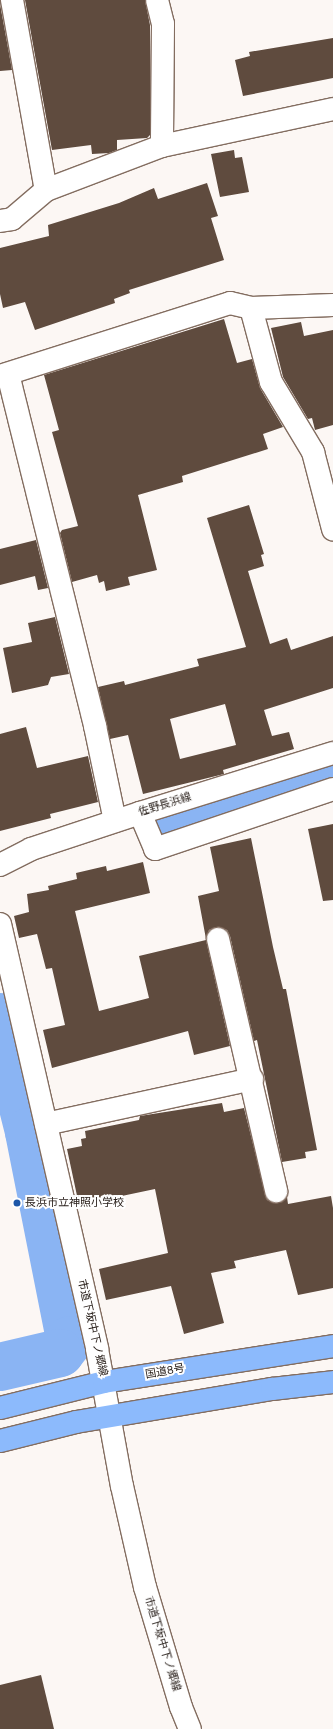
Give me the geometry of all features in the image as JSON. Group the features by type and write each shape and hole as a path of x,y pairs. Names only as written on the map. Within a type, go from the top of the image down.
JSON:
{"highway":[{"name":"国道8号","path":"0,1408 104,1382 333,1346"},
{"path":"0,1441 110,1416 272,1389 333,1382"}],"street":[{"path":"12,0 46,190"},
{"path":"157,0 163,24 162,146"},
{"path":"0,221 12,219 46,190 162,146 333,109"},
{"path":"115,821 93,719 4,375 230,303 251,308 333,305"},
{"path":"251,308 271,382 313,452 333,529"},
{"name":"佐野長浜線","path":"0,865 31,849 115,821 145,824 333,753"},
{"path":"145,824 155,849 333,789"},
{"name":"市道下坂中下ノ郷線","path":"0,924 104,1382 122,1486 145,1586 181,1707 190,1729"},
{"path":"218,939 252,1079 276,1191"},
{"path":"46,1124 252,1079"}],"building":[{"path":"25,0 145,0 150,25 150,135 147,138 117,140 117,150 109,153 92,154 91,145 52,150"},
{"path":"0,4 12,70 0,71"},
{"path":"333,38 333,78 243,96 235,60 250,56 249,52"},
{"path":"234,150 235,158 242,157 249,192 220,197 211,154"},
{"path":"207,183 218,216 211,218 224,260 129,290 130,293 114,299 115,303 35,330 25,302 3,308 0,294 0,248 49,236 48,225 119,203 154,188 158,199"},
{"path":"224,319 237,363 252,359 260,388 283,427 263,434 268,449 182,476 183,482 138,495 157,570 128,577 130,585 106,591 104,581 99,583 97,575 72,582 60,533 62,530 78,526 52,432 59,430 44,375"},
{"path":"301,322 304,336 333,330 333,425 315,430 312,418 308,419 283,377 271,328"},
{"path":"249,505 264,554 261,555 264,566 248,571 270,644 287,638 291,650 333,636 333,688 264,710 272,736 289,732 294,749 223,770 224,774 143,794 128,735 110,739 98,687 124,681 125,685 199,666 197,659 246,647 207,518","holes":["225,704 236,745 180,759 170,719"]},
{"path":"36,540 48,588 38,590 35,576 0,585 0,549"},
{"path":"55,617 69,674 51,677 48,685 12,693 3,648 32,642 28,623"},
{"path":"26,727 37,768 88,756 98,802 50,814 51,818 0,831 0,734"},
{"path":"333,824 333,900 323,901 308,829"},
{"path":"251,838 273,947 283,989 286,989 317,1150 305,1152 306,1158 282,1162 257,1040 254,1041 230,936 227,930 216,927 209,930 206,939 198,896 219,891 210,847"},
{"path":"143,862 150,893 75,911 99,1011 149,998 139,956 206,940 230,1046 194,1055 188,1031 52,1068 43,1030 65,1025 52,968 46,969 37,934 19,938 14,916 29,912 27,894 49,890 48,886 77,879 76,873 106,866 107,871"},
{"path":"222,1103 224,1112 244,1108 267,1200 278,1203 287,1197 288,1204 331,1196 333,1208 333,1288 298,1295 286,1250 234,1261 236,1268 211,1273 224,1323 184,1334 171,1286 106,1300 99,1269 168,1253 155,1189 79,1205 67,1149 82,1146 81,1139 86,1138 85,1131 139,1120 140,1116"},
{"path":"41,1675 54,1729 0,1729 0,1685"}],"waterway":[{"path":"160,827 333,774"},
{"path":"0,1017 29,1132 70,1340 60,1353 0,1367"}],"place":[{"name":"長浜市立神照小学校","path":"17,1203"}]}
